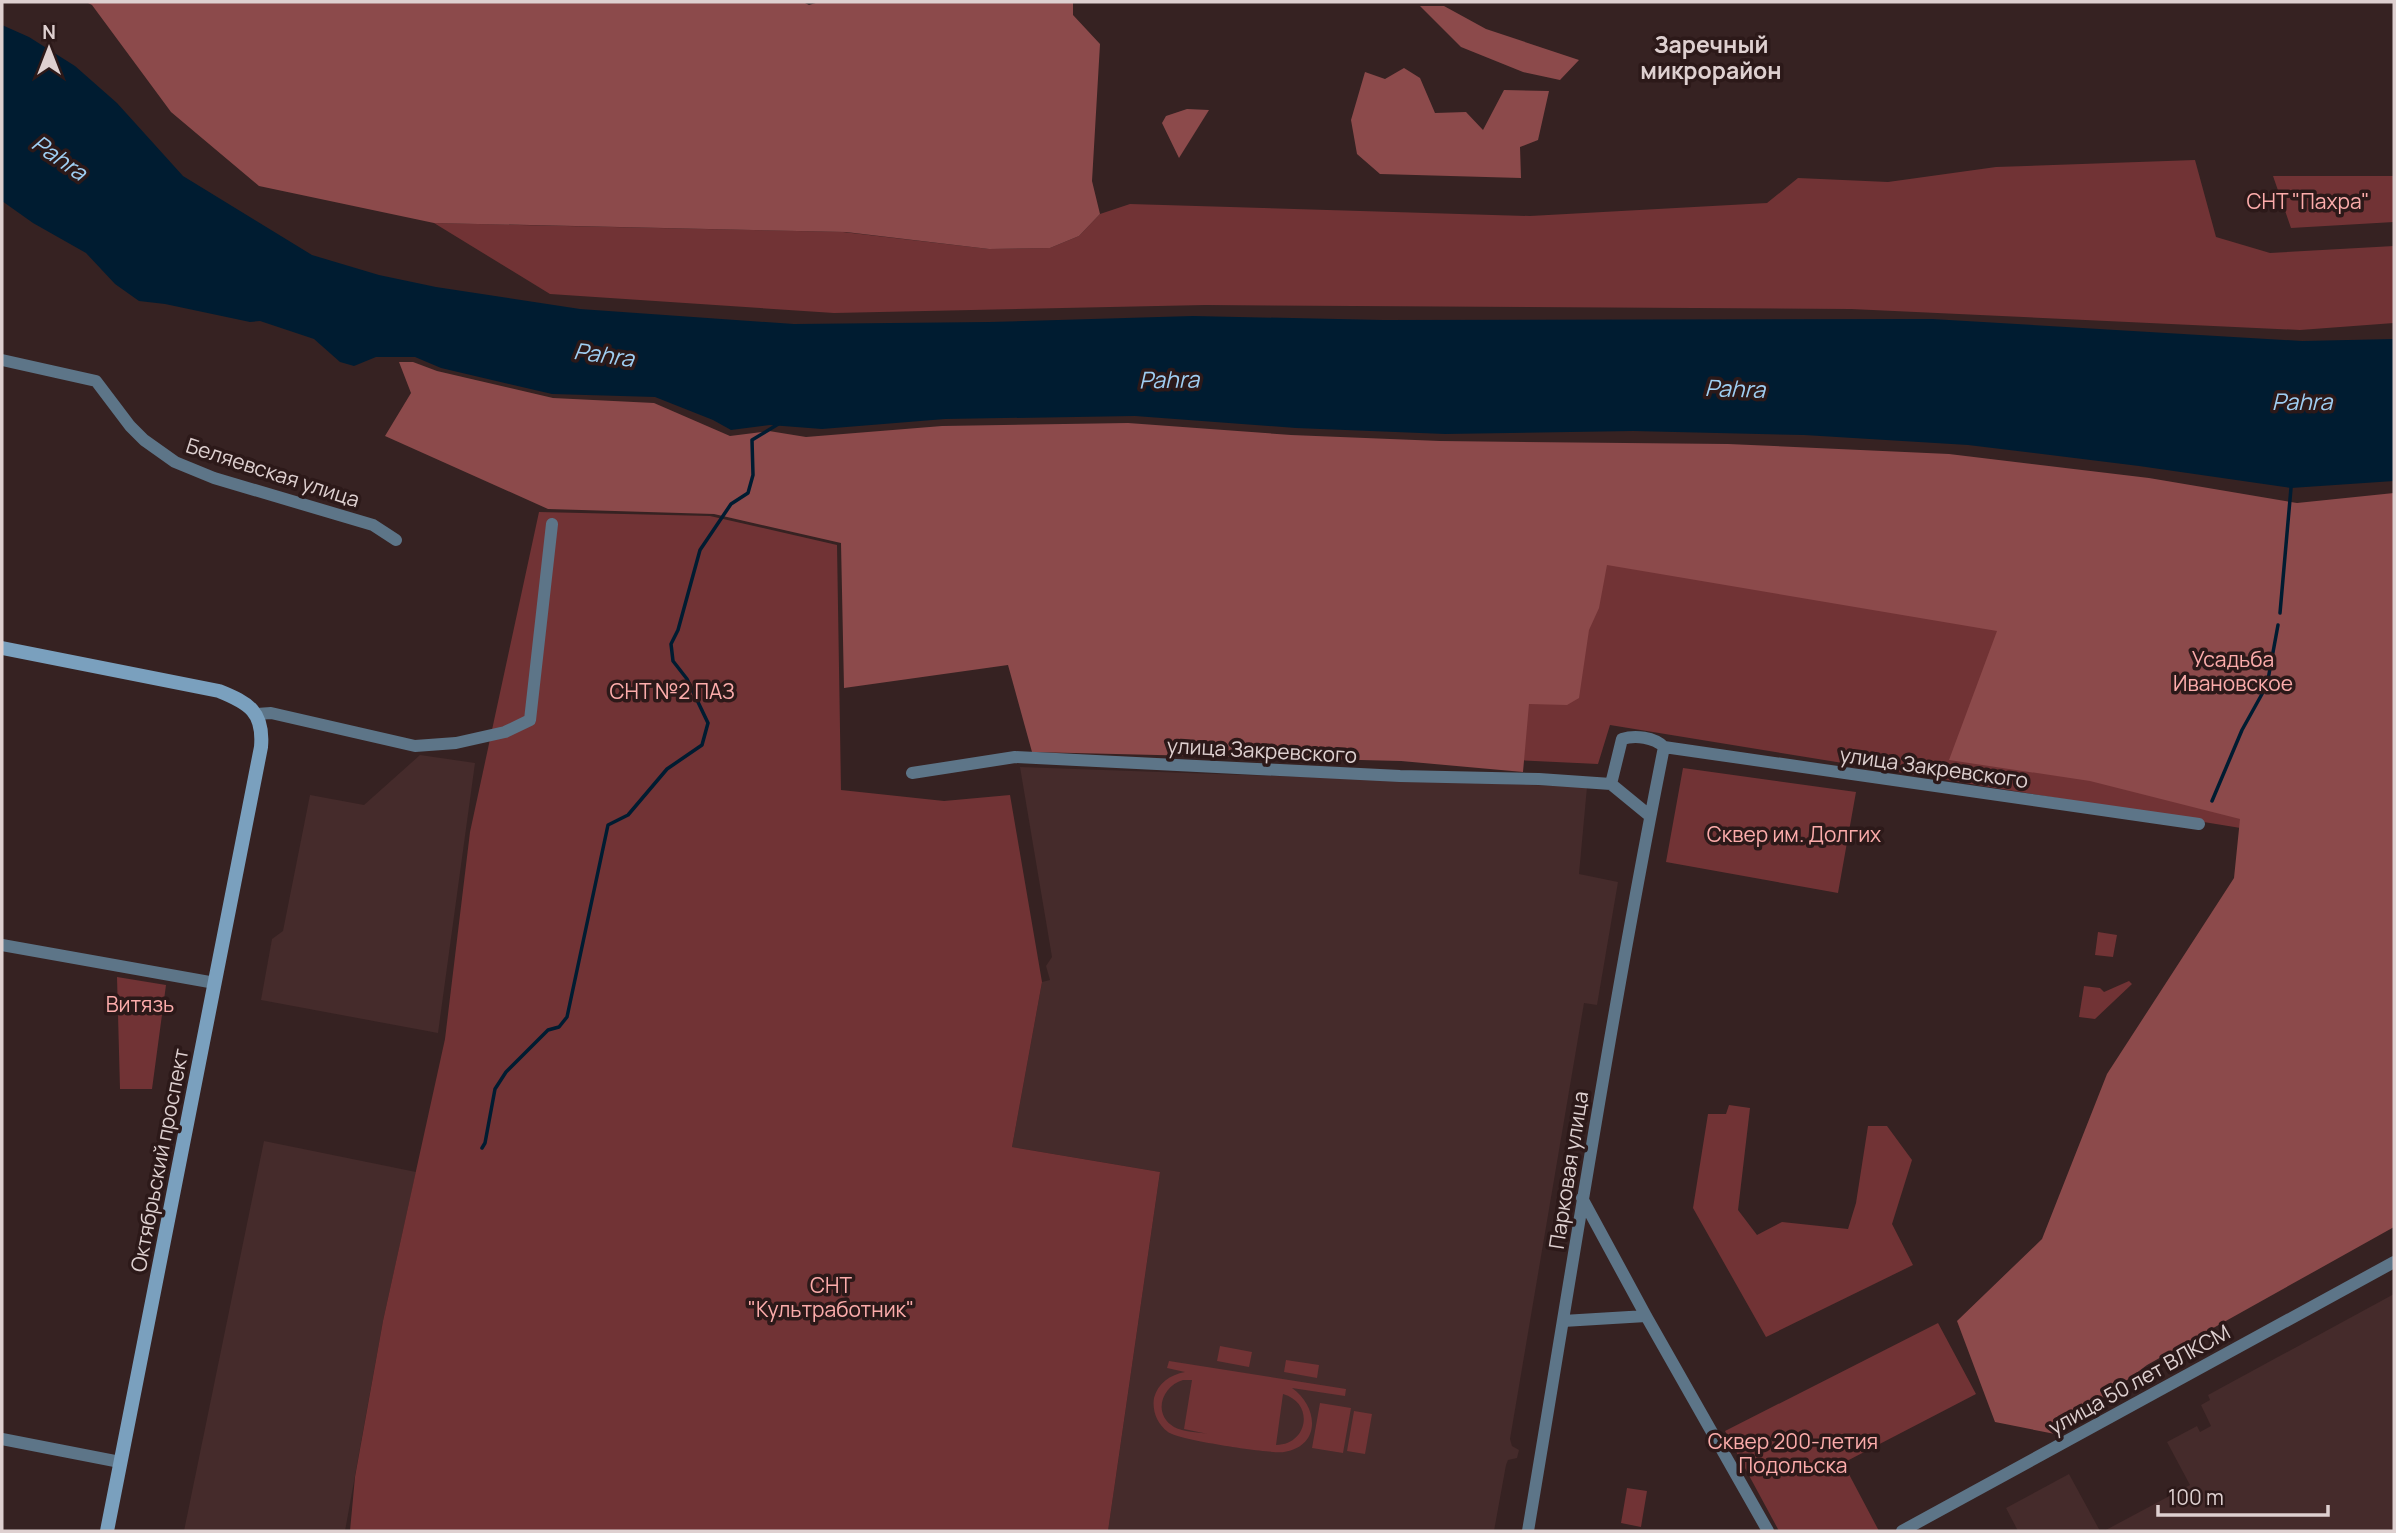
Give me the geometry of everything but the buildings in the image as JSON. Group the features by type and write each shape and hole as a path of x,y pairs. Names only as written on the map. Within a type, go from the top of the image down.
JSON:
{"main road":[{"path":"2,648 219,691 239,699 257,714"},
{"name":"Октябрьский проспект","path":"107,1531 261,747 263,728 257,714"}],"street":[{"name":"Беляевская улица","path":"2,360 96,381 130,426 144,440 176,462 214,478 373,525 396,540"},
{"path":"257,714 271,713 415,746 456,743 505,733 530,720 552,524"},
{"path":"1650,816 1611,785 1622,739 1630,736 1658,741 1664,747"},
{"name":"Парковая улица","path":"1528,1531 1582,1198 1664,747"},
{"name":"улица Закревского","path":"1664,747 2199,824"},
{"name":"улица Закревского","path":"912,773 1015,757 1400,776 1539,779 1611,785"},
{"path":"2,945 215,983"},
{"path":"1582,1198 1768,1531"},
{"name":"улица 50 лет ВЛКСМ","path":"1902,1531 2394,1262"},
{"path":"1563,1321 1646,1316"},
{"path":"2,1439 120,1462"}],"shaded area":[{"path":"420,755 475,763 438,1033 261,1000 272,939 283,931 310,795 364,805"},
{"path":"1020,767 1587,787 1579,874 1618,882 1597,1005 1584,1003 1510,1439 1512,1446 1519,1450 1517,1458 1508,1460 1506,1465 1494,1531 1108,1531 1160,1172 1012,1147 1042,982 1050,980 1046,966 1052,957"},
{"path":"264,1141 416,1172 383,1321 345,1531 184,1531"},
{"path":"2394,1294 2394,1531 2104,1531 2190,1485 2167,1442 2197,1426 2200,1432 2211,1426 2201,1405 2210,1400 2208,1395"},
{"path":"2069,1474 2100,1531 2018,1531 2006,1508"}],"green space":[{"path":"86,2 803,2 809,5 819,2 1073,2 1073,15 1100,44 1092,181 1100,214 1079,236 1050,248 989,249 846,232 434,223 259,186 171,112 92,5"},
{"path":"1420,6 1444,6 1486,29 1579,60 1560,80 1523,72 1461,47"},
{"path":"1404,68 1420,78 1435,113 1466,112 1483,130 1504,90 1549,91 1538,140 1520,147 1521,178 1380,174 1357,154 1351,120 1365,72 1385,79"},
{"path":"1187,109 1209,110 1179,158 1162,123 1166,116"},
{"path":"2195,160 2216,237 2270,253 2394,246 2394,323 2300,330 1851,309 1205,305 834,313 550,294 434,223 843,232 989,249 1050,248 1079,236 1100,214 1130,204 1530,216 1767,203 1798,178 1888,182 1996,167"},
{"name":"СНТ \"Пахра\"","path":"2273,176 2394,176 2394,222 2291,228"},
{"path":"399,362 413,362 437,371 553,398 654,403 730,436 769,431 806,437 942,426 1128,423 1291,435 1440,441 1728,444 1949,454 2149,478 2297,503 2394,493 2394,1227 2147,1365 2055,1434 1995,1422 1957,1321 2042,1239 2107,1074 2234,878 2240,819 2090,781 1949,760 1997,631 1607,565 1599,608 1589,630 1579,698 1567,705 1529,704 1523,772 1401,761 1032,752 1008,665 844,688 841,543 714,514 548,509 385,436 411,393"},
{"name":"Усадьба Ивановское","path":"1045,451 2291,522 2394,853 1610,725 1598,764 1041,737"},
{"path":"539,512 710,516 837,545 841,790 944,801 1010,795 1042,982 1012,1147 1160,1172 1108,1531 350,1531 355,1477 383,1321 445,1039 470,832"},
{"name":"Сквер им. Долгих","path":"1683,768 1856,792 1838,893 1666,862"},
{"path":"2098,932 2117,935 2113,957 2095,955"},
{"name":"Витязь","path":"117,977 166,985 152,1089 120,1089"},
{"path":"2129,981 2132,984 2095,1019 2079,1017 2084,986 2100,988 2104,992"},
{"path":"1729,1105 1750,1108 1738,1210 1757,1235 1782,1222 1848,1229 1856,1203 1868,1126 1887,1126 1912,1160 1892,1224 1913,1265 1766,1337 1693,1208 1708,1114 1726,1114"},
{"name":"Сквер 200-летия Подольска","path":"1938,1323 1976,1394 1843,1463 1879,1531 1779,1531 1725,1431"},
{"path":"1220,1346 1252,1352 1249,1367 1217,1361"},
{"path":"1286,1360 1319,1365 1317,1378 1284,1372"},
{"path":"1169,1361 1346,1389 1345,1396 1292,1388 1301,1396 1311,1415 1310,1434 1305,1442 1296,1448 1284,1452 1262,1451 1189,1439 1164,1429 1155,1412 1154,1398 1165,1380 1185,1372 1167,1368","holes":["1183,1380 1192,1380 1184,1429 1208,1434 1178,1429 1163,1415 1162,1401 1165,1394","1283,1394 1300,1406 1304,1423 1295,1438 1276,1445"]},
{"path":"1320,1403 1351,1408 1343,1453 1312,1448"},
{"path":"1354,1411 1372,1414 1365,1454 1347,1451"},
{"path":"1627,1488 1647,1491 1641,1527 1621,1523"}],"water":[{"name":"Pahra","path":"2,25 29,37 75,66 117,103 183,176 312,255 379,275 436,287 580,309 794,324 1193,316 1383,320 1932,319 2302,341 2394,339 2394,481 2291,488 1968,445 1804,435 1633,431 1445,434 1296,428 1135,416 945,419 822,429 770,425 731,430 655,397 552,394 441,368 415,357 376,357 354,366 340,362 314,339 260,321 250,322 139,301 115,284 86,253 33,223 2,201"}],"waterway":[{"path":"482,1148 495,1089 506,1072 548,1030 559,1027 567,1017 608,825 628,815 667,769 702,745 708,723 687,679 673,661 671,644 678,630 700,550 731,504 748,493 753,475 752,440 780,423"},
{"path":"2280,613 2291,488"},
{"path":"2212,801 2242,730 2267,685 2278,625"}],"district":[{"name":"Заречный микрорайон","path":"1711,57"}],"park label":[{"name":"СНТ №2 ПАЗ","path":"672,691"},
{"name":"СНТ \"Культработник\"","path":"831,1297"}]}
